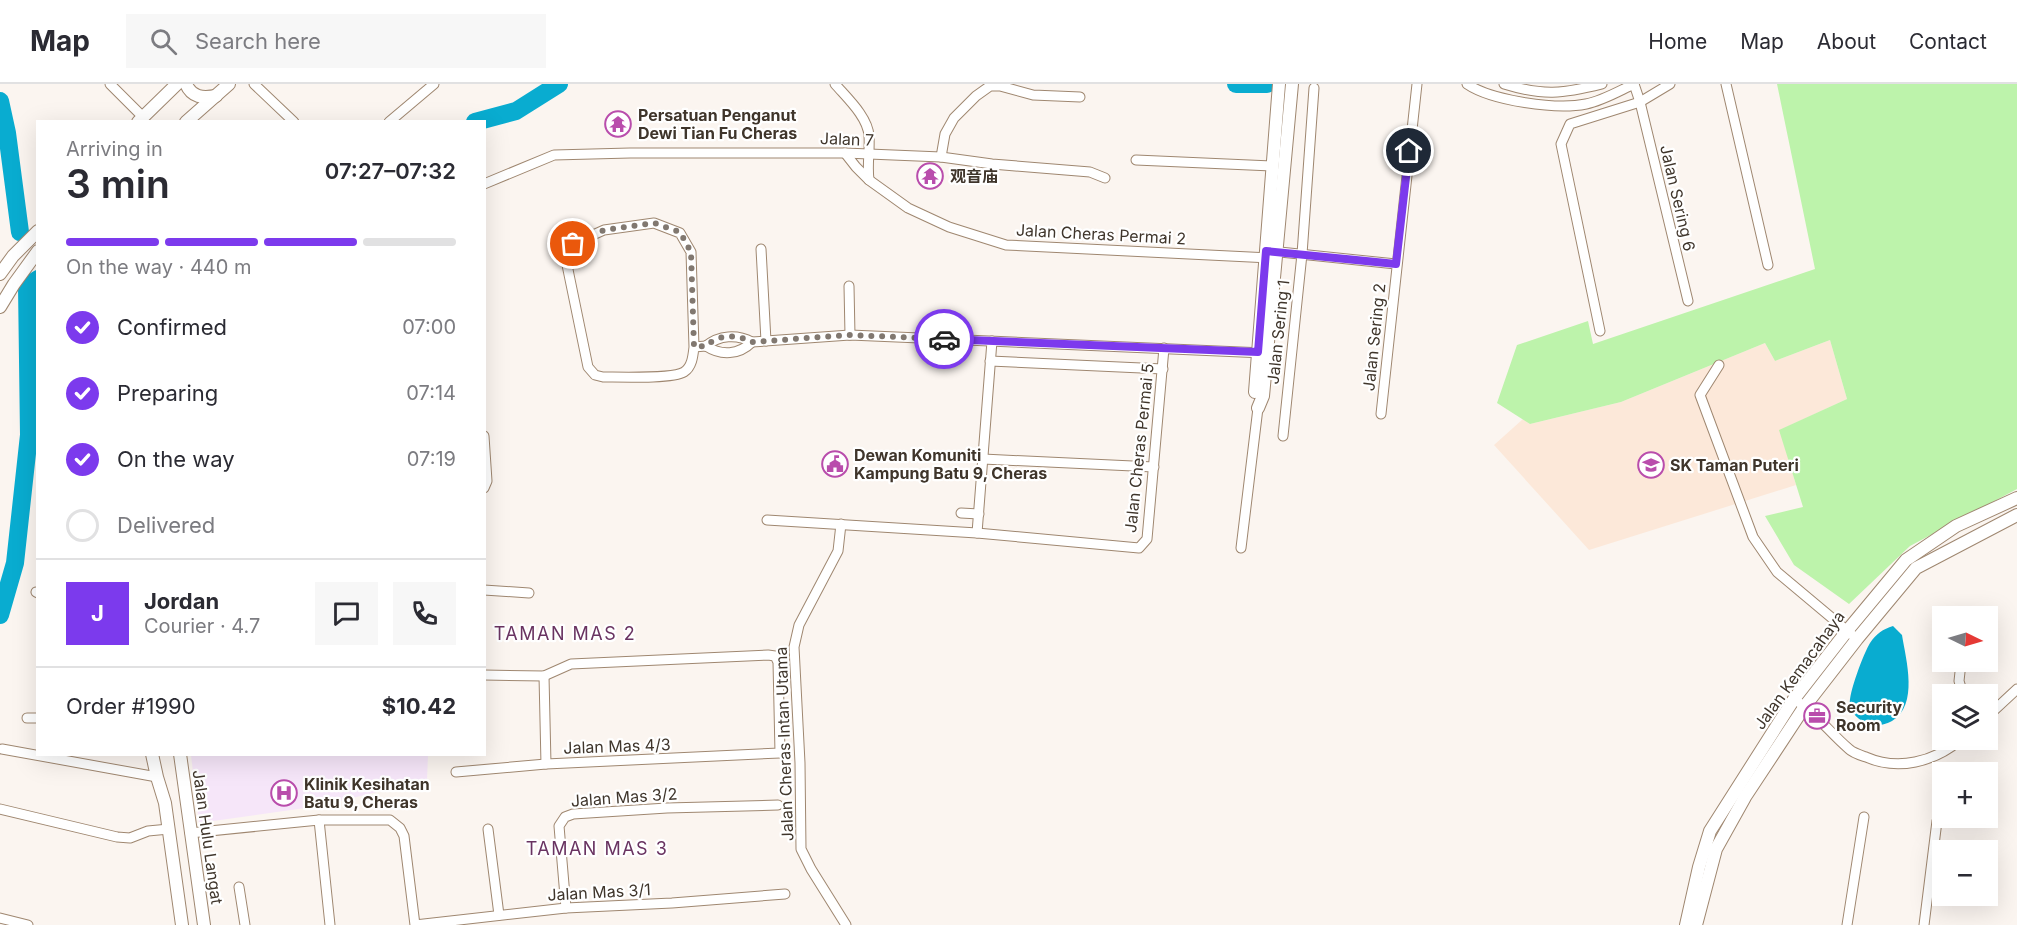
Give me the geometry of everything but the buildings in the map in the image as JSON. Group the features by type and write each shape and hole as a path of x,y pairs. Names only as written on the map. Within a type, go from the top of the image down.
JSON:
{"street":[{"path":"110,84 140,120 177,84"},
{"path":"186,84 188,90 198,97 216,96"},
{"path":"189,120 229,84"},
{"path":"254,84 292,120"},
{"path":"391,120 434,84"},
{"path":"835,84 865,121 869,135 869,180"},
{"path":"1241,548 1258,408 1263,396 1262,353 1284,105 1279,84"},
{"path":"1271,254 1272,166 1284,105 1292,84"},
{"name":"Jalan Sering 2","path":"1381,414 1417,84"},
{"path":"1467,84 1474,89 1515,100 1552,106 1587,104 1634,84"},
{"path":"1504,84 1523,90 1554,94 1602,84"},
{"name":"Jalan Sering 6","path":"1634,84 1688,301"},
{"path":"1600,331 1561,144 1570,124 1640,102 1670,84"},
{"path":"1726,84 1768,265"},
{"path":"941,157 945,134 954,118 976,96 990,86 1000,86 1033,95 1080,97"},
{"name":"Jalan Sering 1","path":"1283,436 1302,254 1314,88"},
{"name":"Jalan 7","path":"486,183 554,155 845,153 941,157 992,164 1090,172 1105,178"},
{"name":"Jalan Cheras Permai 2","path":"845,153 869,180 908,208 931,220 1006,244 1302,254 1396,264"},
{"path":"1137,160 1272,166"},
{"path":"654,223 680,232 691,252 694,347 691,364 683,373 603,377 595,375 588,367 566,260 568,250 573,244 604,230 654,223"},
{"path":"0,274 13,256 36,233"},
{"path":"761,249 766,341"},
{"path":"0,307 36,254"},
{"path":"849,286 850,335"},
{"path":"694,347 706,346 721,338 738,337 752,342 850,335 1262,353"},
{"path":"767,520 977,533 992,341"},
{"path":"706,346 716,353 724,354 747,348 752,342"},
{"name":"Jalan Cheras Permai 5","path":"977,533 1139,548 1147,539 1164,348"},
{"path":"990,361 1162,369"},
{"path":"1719,365 1700,395 1753,537 1777,572 1852,635"},
{"path":"983,459 1154,467"},
{"path":"486,466 486,483"},
{"name":"Jalan Kemacahaya","path":"1693,924 1716,849 1799,702 1852,635 1906,560 1956,526 2017,498"},
{"path":"961,513 979,514"},
{"name":"Jalan Kemacahaya","path":"1852,635 1916,568 2017,515"},
{"name":"Jalan Cheras Intan Utama","path":"841,525 838,550 799,625 794,647 800,763 801,849 811,870 846,925"},
{"path":"486,590 529,593"},
{"name":"Jalan Mas 4/3","path":"456,772 546,764 780,753 776,656 571,664 544,676"},
{"path":"486,675 544,676 546,764"},
{"path":"1998,706 2017,688"},
{"path":"1799,702 1851,751 1875,761 1897,765 1920,762 1945,750"},
{"path":"27,718 36,718"},
{"path":"2,749 36,755"},
{"path":"41,756 157,777"},
{"path":"152,756 165,803 182,925"},
{"name":"Jalan Hulu Langat","path":"180,756 204,925"},
{"name":"Jalan Mas 3/2","path":"566,908 559,826 565,817 573,814 655,809 778,806"},
{"path":"0,809 117,837 130,838 148,831 169,829"},
{"path":"1847,925 1864,817"},
{"path":"190,833 319,820 390,820 400,828 404,836 414,925"},
{"path":"319,820 330,925"},
{"path":"1924,925 1936,828"},
{"path":"488,829 499,915"},
{"path":"240,887 245,925"},
{"name":"Jalan Mas 3/1","path":"414,925 566,908 785,894"},
{"path":"0,918 28,925"}],"shaded area":[{"name":"SK Taman Puteri","path":"1830,340 1847,399 1780,430 1796,485 1589,550 1494,445 1523,419 1530,424 1621,402 1765,343 1775,361"},
{"name":"Klinik Kesihatan Batu 9, Cheras","path":"191,756 428,756 427,780 319,806 199,823"}],"green space":[{"path":"1777,84 2017,84 2017,489 1910,546 1849,604 1794,565 1765,516 1803,507 1779,430 1847,399 1830,340 1775,361 1765,343 1621,402 1530,424 1497,403 1517,345 1588,321 1593,344 1815,269"}],"water":[{"path":"1893,626 1902,635 1908,669 1906,704 1900,714 1890,722 1873,727 1853,713 1850,705 1851,692 1870,643 1880,632"}],"waterway":[{"path":"482,120 516,111 559,84"},
{"path":"1236,84 1267,84"},
{"path":"0,101 7,133 20,232"},
{"path":"0,615 15,563 29,435 27,286 36,280"}],"way so far":[{"path":"573,244 604,230 654,223 680,232 691,252 694,347 706,346 721,338 738,337 752,342 850,335 944,339"}],"place":[{"name":"Persatuan Penganut Dewi Tian Fu Cheras","path":"618,124"},
{"name":"观音庙","path":"930,176"},
{"name":"Dewan Komuniti Kampung Batu 9, Cheras","path":"835,464"},
{"name":"SK Taman Puteri","path":"1651,465"},
{"name":"Security Room","path":"1817,716"},
{"name":"Klinik Kesihatan Batu 9, Cheras","path":"284,793"}],"district":[{"name":"TAMAN MAS 2","path":"565,633"},
{"name":"TAMAN MAS 3","path":"597,848"}],"route":[{"path":"944,339 1258,352 1266,251 1396,264 1409,151"}]}
